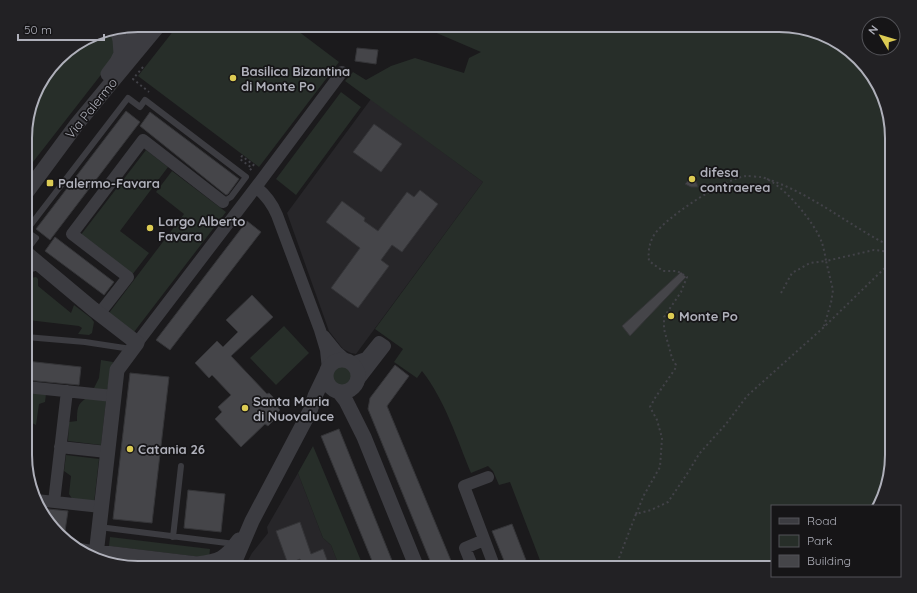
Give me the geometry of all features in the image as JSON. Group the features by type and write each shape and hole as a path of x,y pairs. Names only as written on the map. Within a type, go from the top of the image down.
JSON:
{"street":[{"path":"77,124 100,85 138,32"},
{"name":"Via Palermo","path":"32,185 77,124 153,32"},
{"path":"118,34 121,54"},
{"path":"97,552 117,370 342,72"},
{"path":"99,314 128,276 72,234 143,140 224,202"},
{"path":"256,187 265,194 271,202 277,215 320,330 326,350 328,370 326,376 329,385 346,401 364,437 414,561"},
{"path":"32,257 135,346"},
{"path":"320,330 332,347 357,369 358,377 354,401 364,437"},
{"path":"235,561 252,521 310,411 315,396 328,370 338,361 349,362 366,358 379,342 384,346 357,383 350,390 330,392 322,396 310,411"},
{"path":"32,388 113,396"},
{"path":"54,502 67,391"},
{"path":"60,447 107,452"},
{"path":"488,477 464,486 492,561"},
{"path":"42,501 101,507"},
{"path":"216,561 225,556 236,544 252,521"},
{"path":"470,561 465,548 484,540"},
{"path":"103,555 158,561"}],"lane":[{"path":"32,223 128,98 140,107 145,100 246,177 231,197 224,202"},
{"path":"32,235 36,238 32,244"},
{"path":"32,338 135,346"},
{"path":"173,536 181,466"},
{"path":"99,527 236,544"}],"path":[{"path":"146,62 133,79 152,94"},
{"path":"250,171 252,168 240,159 242,156 266,174"},
{"path":"238,161 253,173"},
{"path":"619,561 644,495 660,467 662,438 657,420 650,407 675,370 676,365 672,358 664,329 664,317 680,292 687,277 677,271 663,271 649,261 648,249 654,234 663,224 708,192 745,176 762,178 781,184 826,207 885,243"},
{"path":"762,178 777,186 793,200 812,223 822,243 833,290 824,327"},
{"path":"780,293 792,273 810,264 874,250 885,251"},
{"path":"636,514 651,510 668,502 699,454 726,424 747,396 824,327 885,268"}],"shaded area":[{"path":"371,99 483,182 356,354 343,349 329,331 287,213"},
{"path":"298,473 323,538 331,545 337,561 248,561 252,553 268,533 267,527"}],"green space":[{"path":"173,32 299,32 339,62 259,167 138,76"},
{"path":"434,32 793,33 826,43 844,54 863,73 871,85 879,104 885,131 885,462 883,476 872,505 771,505 771,561 540,561 510,482 499,485 493,471 488,466 471,473 450,420 430,382 422,371 417,378 394,362 403,349 375,329 483,182 345,81 353,72 366,80 391,66 415,58 464,73 469,58 481,52"},
{"path":"113,35 117,48 107,67 32,163 34,117 43,91 54,73 68,58 85,46 97,40"},
{"path":"341,92 361,107 296,195 276,179"},
{"path":"146,150 168,167 120,231 149,253 132,275 80,236"},
{"path":"172,171 226,212 134,332 109,313 184,214 156,192"},
{"path":"36,277 38,279 38,286 71,313 74,305 91,318 94,322 92,333 89,335 78,334 82,328 79,326 32,320 32,278"},
{"path":"284,326 309,353 276,385 250,358"},
{"path":"101,360 113,362 107,391 94,388 99,378"},
{"path":"342,365 350,368 353,376 350,384 342,387 334,384 331,376 334,368"},
{"path":"32,393 46,394 45,402 39,404 36,425 32,423"},
{"path":"87,398 106,401 101,445 68,441 69,422 77,421 78,407 81,402"},
{"path":"313,446 361,561 337,561 331,545 323,538 298,473"},
{"path":"66,455 99,459 94,503 73,500 69,494 71,476 64,471"},
{"path":"110,537 210,549 209,558 109,546"}],"building":[{"path":"357,48 378,50 376,64 355,61"},
{"path":"126,111 140,122 50,240 36,229"},
{"path":"150,112 239,179 228,194 226,195 140,126"},
{"path":"374,124 402,144 381,172 353,152"},
{"path":"694,174 698,187 691,187 685,184"},
{"path":"420,190 438,204 402,252 392,245 381,260 389,266 358,308 331,288 360,248 326,222 342,201 365,218 364,221 378,231 407,192 414,197"},
{"path":"247,221 261,232 170,350 156,340"},
{"path":"55,237 114,282 104,295 45,251"},
{"path":"681,272 686,277 630,336 622,326"},
{"path":"252,295 273,317 231,356 267,394 269,393 276,400 274,403 280,410 272,418 274,420 268,426 265,424 241,447 215,419 222,412 218,407 231,395 212,375 209,378 195,363 217,341 223,347 238,332 226,320"},
{"path":"32,362 81,367 79,385 32,381"},
{"path":"395,365 409,376 387,406 451,561 430,561 368,409 370,398"},
{"path":"130,373 169,377 152,523 113,519"},
{"path":"339,429 392,561 372,561 321,436"},
{"path":"188,490 225,494 221,532 184,528"},
{"path":"47,509 68,511 65,531 54,520"},
{"path":"300,522 311,554 323,549 327,561 301,561 300,559 295,561 287,561 276,531"},
{"path":"512,524 526,561 504,561 492,531"}],"place":[{"name":"Basilica Bizantina di Monte Po","path":"233,78"},
{"name":"difesa contraerea","path":"692,179"},
{"name":"Palermo-Favara","path":"50,183"},
{"name":"Largo Alberto Favara","path":"150,228"},
{"name":"Monte Po","path":"671,316"},
{"name":"Santa Maria di Nuovaluce","path":"245,408"},
{"name":"Catania 26","path":"130,449"}]}
